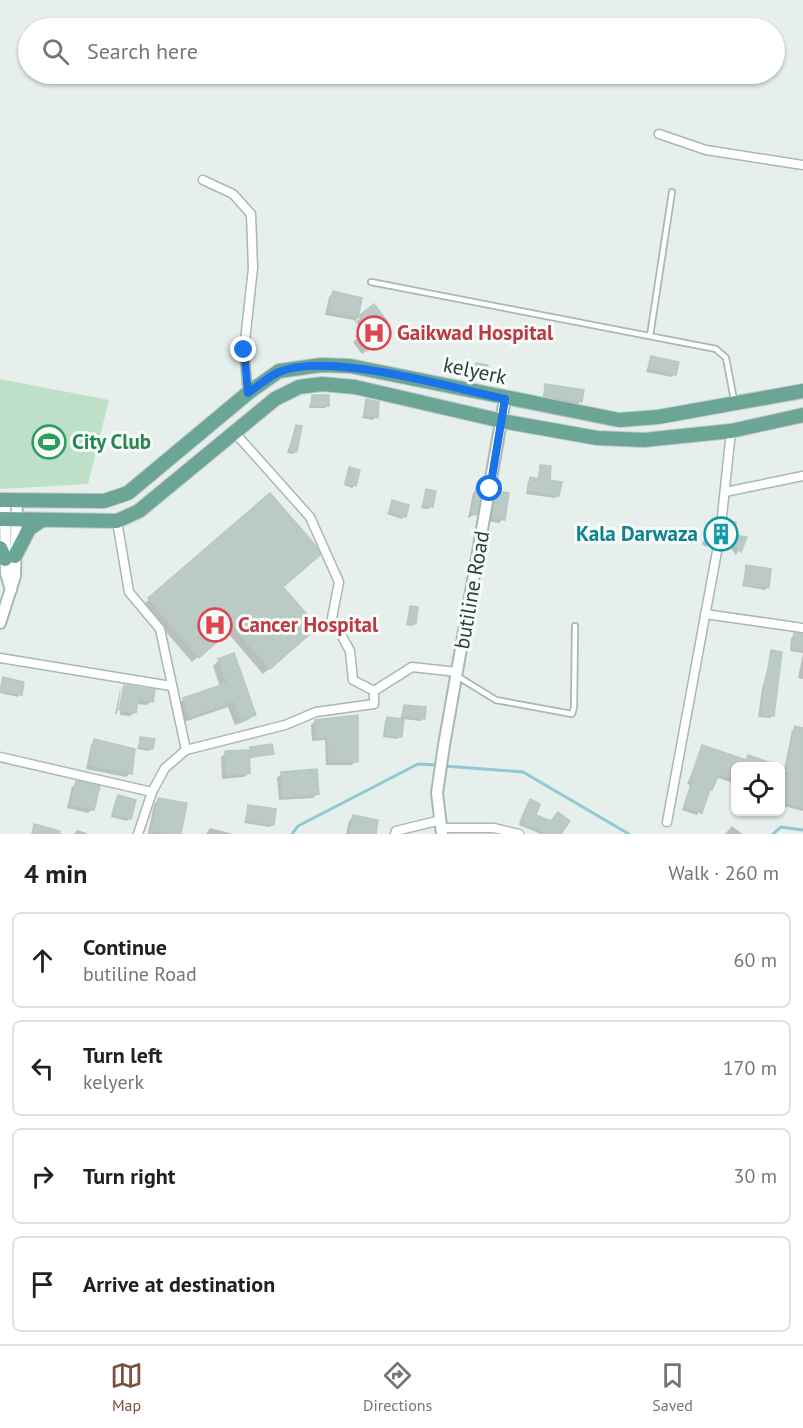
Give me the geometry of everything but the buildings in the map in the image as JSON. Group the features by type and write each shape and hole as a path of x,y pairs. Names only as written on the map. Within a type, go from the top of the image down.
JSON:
{"main road":[{"name":"kelyerk","path":"7,500 104,501 128,493 248,393 279,372 321,365 350,366 505,399 619,420 658,417 803,391"},
{"path":"6,519 117,521 139,512 275,399 299,387 322,384 355,387 502,421 597,438 644,440 731,430 803,415"},
{"path":"7,554 29,529 42,520"}],"street":[{"path":"659,134 706,150 803,165"},
{"path":"203,180 233,194 251,214 253,268 244,350 248,393"},
{"name":"butiline Road","path":"441,827 437,793 444,745 505,399"},
{"path":"667,822 725,492 731,430"},
{"path":"235,433 310,517 339,582 332,618 350,651 353,680 374,691"},
{"path":"725,492 803,476"},
{"path":"0,623 15,576 7,554 7,500"},
{"path":"117,521 129,592 160,629 186,750"},
{"path":"0,597 11,591"},
{"path":"705,614 803,628"},
{"path":"0,658 171,687"},
{"path":"374,691 412,667 457,674"},
{"path":"138,834 152,792 165,768 186,750 285,725 316,712 374,704 374,691"},
{"path":"0,757 152,792"},
{"path":"395,834 396,831 441,827 494,828 519,834"}],"lane":[{"path":"650,336 672,192"},
{"path":"371,282 721,351 726,358 734,404"},
{"path":"457,674 496,700 572,714 575,626"}],"green space":[{"name":"City Club","path":"0,379 109,400 88,484 0,489"}],"waterway":[{"path":"292,834 298,826 418,764 438,765"},
{"path":"444,766 523,772 629,834"},
{"path":"773,834 781,827 803,830"}],"place":[{"name":"Gaikwad Hospital","path":"374,333"},
{"name":"City Club","path":"49,442"},
{"name":"Kala Darwaza","path":"721,534"},
{"name":"Cancer Hospital","path":"215,625"}],"route":[{"path":"244,350 248,393 279,372 321,365 350,366 505,399 490,489"}]}
